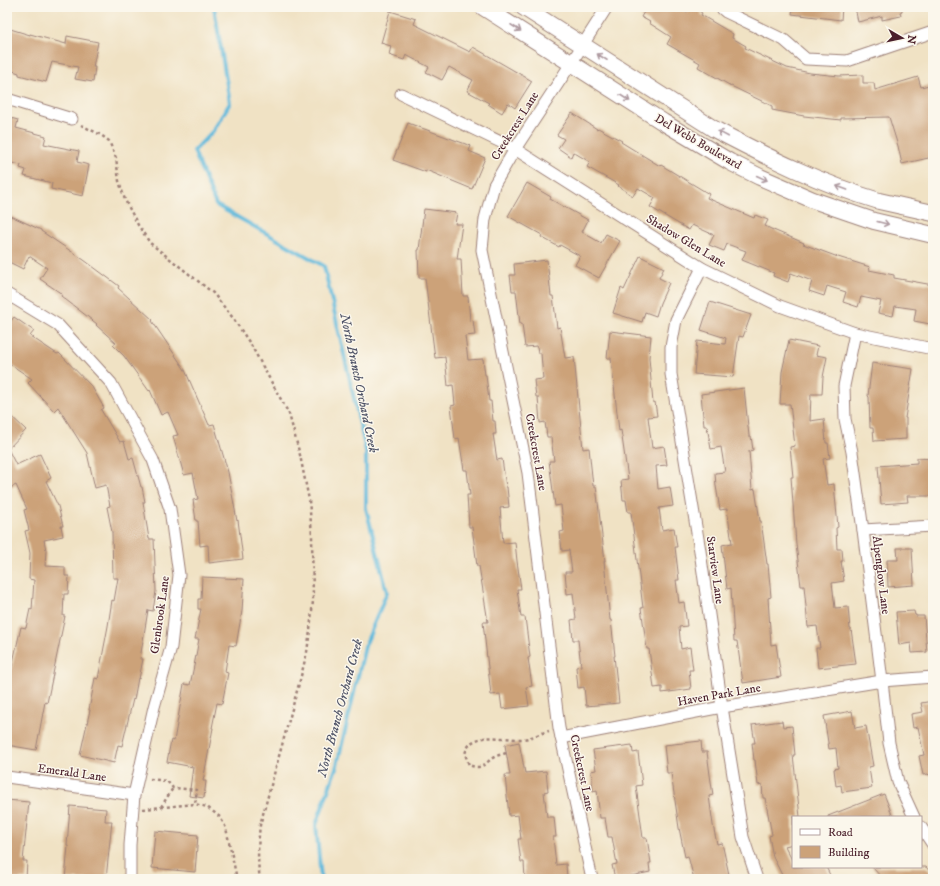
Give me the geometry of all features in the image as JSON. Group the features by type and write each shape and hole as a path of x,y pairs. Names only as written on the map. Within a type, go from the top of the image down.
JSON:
{"street":[{"name":"Del Webb Boulevard","path":"483,7 577,54 714,130 769,158 843,189 879,200 933,213"},
{"name":"Del Webb Boulevard","path":"523,7 577,54 663,122 724,158 760,177 813,200 874,221 933,235"},
{"name":"Creekcrest Lane","path":"592,879 560,733 528,473 482,250 485,218 494,185 515,149 607,7"},
{"path":"720,7 726,12 784,40 806,59 847,61 933,32"},
{"name":"Shadow Glen Lane","path":"401,94 515,149 702,268 780,306 855,333 933,349"},
{"path":"7,99 72,119"},
{"name":"Starview Lane","path":"702,268 676,320 671,347 671,374 700,551 722,707 743,837 757,879"},
{"name":"Glenbrook Lane","path":"7,294 58,325 111,383 153,460 170,509 179,575 171,647 154,707 134,795 130,845 130,879"},
{"name":"Alpenglow Lane","path":"855,333 844,386 845,419 852,452 863,530 889,743 898,782 914,816"},
{"path":"863,530 933,526"},
{"name":"Haven Park Lane","path":"560,733 882,681 933,677"},
{"name":"Emerald Lane","path":"7,777 134,795"},
{"path":"922,828 933,845"}],"path":[{"path":"72,119 109,141 116,158 119,181 125,200 138,225 150,243 213,293 234,318 251,345 288,414 300,455 309,500 313,602 309,638 302,673 260,825 258,863 260,879"},
{"path":"506,753 495,757 482,767 469,765 465,754 472,743 486,738 523,739 539,734 560,733"},
{"path":"137,778 167,781 173,788 197,790 195,804"},
{"path":"161,807 173,788"},
{"path":"133,809 195,804 207,807 220,817 226,828 237,879"}],"building":[{"path":"647,7 679,7 687,12 691,7 693,7 702,13 701,15 733,34 732,38 746,46 745,48 787,68 810,73 839,76 863,75 863,83 874,83 875,90 918,77 921,87 933,84 933,157 902,164 889,117 841,118 841,120 804,116 772,110 772,106 731,86 698,67 700,63 667,44 671,37 641,17"},
{"path":"793,7 842,7 841,20 792,14"},
{"path":"855,7 902,7 902,11 900,12 901,16 882,20 882,16 858,22"},
{"path":"390,11 416,19 414,24 470,52 473,47 532,81 515,108 508,103 502,113 488,104 489,103 467,91 473,80 449,67 442,80 426,72 429,67 406,55 404,60 389,55 391,46 381,43"},
{"path":"7,28 66,44 67,36 98,42 93,67 95,67 93,82 75,79 78,67 52,62 46,82 19,75 19,73 7,69"},
{"path":"572,113 597,129 598,128 622,141 621,142 660,166 661,165 709,194 707,198 754,218 755,215 768,220 765,226 771,229 804,243 803,244 870,267 869,270 894,275 894,278 933,285 933,307 930,324 914,321 916,309 895,306 893,316 878,313 881,301 861,297 858,307 843,302 846,292 827,286 824,296 809,291 812,281 791,273 788,282 773,276 774,273 742,260 746,251 727,244 724,251 709,245 714,235 692,225 689,230 650,207 655,198 638,188 633,196 618,186 619,185 587,167 590,162 573,152 571,157 558,148 564,139 557,135"},
{"path":"7,117 18,120 16,128 46,136 44,144 79,151 77,162 89,165 83,196 51,189 52,183 24,176 26,170 20,168 21,165 7,162"},
{"path":"408,123 471,146 469,151 485,158 472,189 426,170 426,172 393,160"},
{"path":"527,183 551,197 550,199 588,220 582,232 601,243 606,234 620,241 599,278 575,265 580,256 541,237 542,235 508,216"},
{"path":"424,209 457,213 455,224 462,224 457,259 461,259 463,296 468,296 470,321 473,320 475,335 465,336 468,360 483,359 489,401 491,401 493,421 495,421 496,434 493,434 497,460 502,459 507,487 509,507 500,508 503,543 515,542 521,589 517,589 521,617 525,617 530,657 528,658 532,686 526,687 529,706 502,709 500,694 491,695 483,622 488,622 479,566 477,566 472,527 469,527 467,495 470,495 467,470 464,470 459,438 455,439 451,406 455,405 453,385 448,386 445,357 435,358 425,278 419,278 418,250"},
{"path":"11,216 41,230 84,260 119,286 118,288 153,320 152,321 185,370 209,425 214,424 228,472 237,521 238,520 243,559 209,563 208,545 200,546 198,521 196,521 193,500 198,499 193,473 184,475 173,436 178,435 168,412 161,415 150,390 149,391 124,356 113,345 116,343 96,325 97,324 61,296 62,294 40,279 47,268 29,256 23,269 7,261 7,225"},
{"path":"640,256 664,268 659,278 669,283 656,316 645,312 642,322 613,313 621,288 624,290"},
{"path":"547,260 551,296 553,296 557,328 560,327 565,358 574,357 583,449 589,448 593,486 596,486 619,703 586,706 584,687 578,688 576,667 581,666 578,640 573,640 571,620 576,619 573,593 567,594 565,572 572,572 569,550 562,551 560,532 564,531 561,505 555,506 549,461 554,461 551,437 547,437 545,422 540,423 538,397 536,397 534,380 543,379 541,353 538,353 537,346 525,347 522,324 520,324 516,291 512,291 510,275 515,275 514,264"},
{"path":"710,302 751,315 743,337 739,336 733,377 694,374 697,341 725,344 726,338 701,330"},
{"path":"14,317 34,331 30,336 57,354 59,353 92,387 104,408 101,410 120,442 124,441 129,459 133,458 145,502 143,502 149,539 154,539 156,591 153,611 148,610 140,659 143,659 139,679 138,678 122,746 118,745 114,763 80,755 90,710 95,678 98,679 112,600 114,601 118,578 113,578 112,532 107,507 110,506 106,485 95,488 87,453 58,407 54,411 28,383 32,379 7,362 7,326"},
{"path":"610,331 651,336 649,358 653,403 655,402 657,416 648,417 652,448 664,446 667,465 656,466 658,489 670,487 673,506 659,508 662,530 674,528 677,547 675,547 679,580 676,580 679,603 684,602 687,626 679,627 681,649 690,647 693,670 689,670 691,689 662,693 662,687 654,688 649,649 647,649 641,608 643,608 631,512 628,512 626,500 623,500 621,480 628,479 621,430 619,431 611,358 607,358"},
{"path":"789,340 818,346 816,355 827,357 823,377 822,394 811,394 810,421 824,419 826,443 828,443 830,458 823,459 827,485 834,484 838,527 836,528 837,549 842,549 843,561 841,561 844,581 832,583 835,608 848,607 856,664 818,668 816,648 820,648 817,626 808,627 804,586 801,586 796,544 790,447 795,446 790,404 780,404 782,372"},
{"path":"872,363 913,369 905,418 906,439 874,441 873,428 870,428 868,396"},
{"path":"744,388 749,436 751,436 753,450 749,451 752,490 755,489 768,564 771,597 768,598 771,645 776,644 781,677 743,683 737,641 734,641 731,588 727,589 722,545 732,543 727,509 720,510 716,486 715,473 725,472 721,447 711,449 707,426 704,426 701,394"},
{"path":"7,412 26,430 8,449 16,465 40,454 51,478 46,481 58,506 63,526 61,526 63,536 44,540 46,550 45,566 65,567 65,576 69,576 68,594 64,594 63,616 65,616 47,703 45,702 36,750 7,745 7,684 21,627 26,628 30,609 32,610 34,580 29,579 30,553 25,531 29,530 24,510 27,509 16,485 10,488 7,481"},
{"path":"917,458 933,459 933,496 907,496 908,502 881,504 878,466 917,463"},
{"path":"897,548 912,548 914,585 888,587 887,560 898,560"},
{"path":"202,577 244,579 242,611 236,646 229,645 225,672 228,673 222,704 217,703 212,728 203,781 206,781 204,798 189,796 193,767 167,762 171,740 174,741 184,684 190,685 194,666 199,639 195,639 201,609 198,609 198,599 201,599"},
{"path":"914,611 916,616 924,616 927,652 912,653 911,643 899,645 896,612"},
{"path":"933,701 933,774 923,775 919,756 924,755 918,727 913,728 911,714 923,712 921,703"},
{"path":"852,711 855,728 866,726 873,766 869,767 872,788 842,792 841,785 836,786 834,769 838,768 836,748 829,749 824,716"},
{"path":"782,721 783,727 792,726 795,755 793,755 800,816 792,816 792,844 785,846 792,860 792,868 826,868 832,879 784,879 773,857 769,836 772,835 765,798 763,798 762,784 758,785 752,743 755,743 752,725"},
{"path":"701,741 702,752 707,752 713,795 709,796 713,825 717,844 722,843 730,879 694,879 688,856 685,857 671,773 667,773 664,745"},
{"path":"519,742 525,773 546,771 548,791 544,792 547,817 554,817 556,837 553,837 556,865 566,864 567,879 525,879 524,862 521,862 518,839 521,839 518,815 509,816 505,775 510,775 505,745"},
{"path":"632,745 633,753 638,752 642,785 636,786 643,838 647,838 651,863 649,863 650,872 631,876 631,879 615,879 612,865 617,864 612,837 608,837 605,818 600,818 597,790 593,791 591,771 596,770 593,750"},
{"path":"884,794 893,816 828,816"},
{"path":"7,800 29,802 23,861 27,861 26,879 7,879"},
{"path":"70,806 106,809 105,821 112,821 106,879 65,879"},
{"path":"155,831 198,835 195,872 152,868"},
{"path":"926,867 933,875 933,879 883,879 873,868"}],"waterway":[{"name":"North Branch Orchard Creek","path":"214,7 230,103 213,131 194,151 216,205 324,266 366,451 366,508 387,592 365,646 337,765 316,825 321,879"}]}
